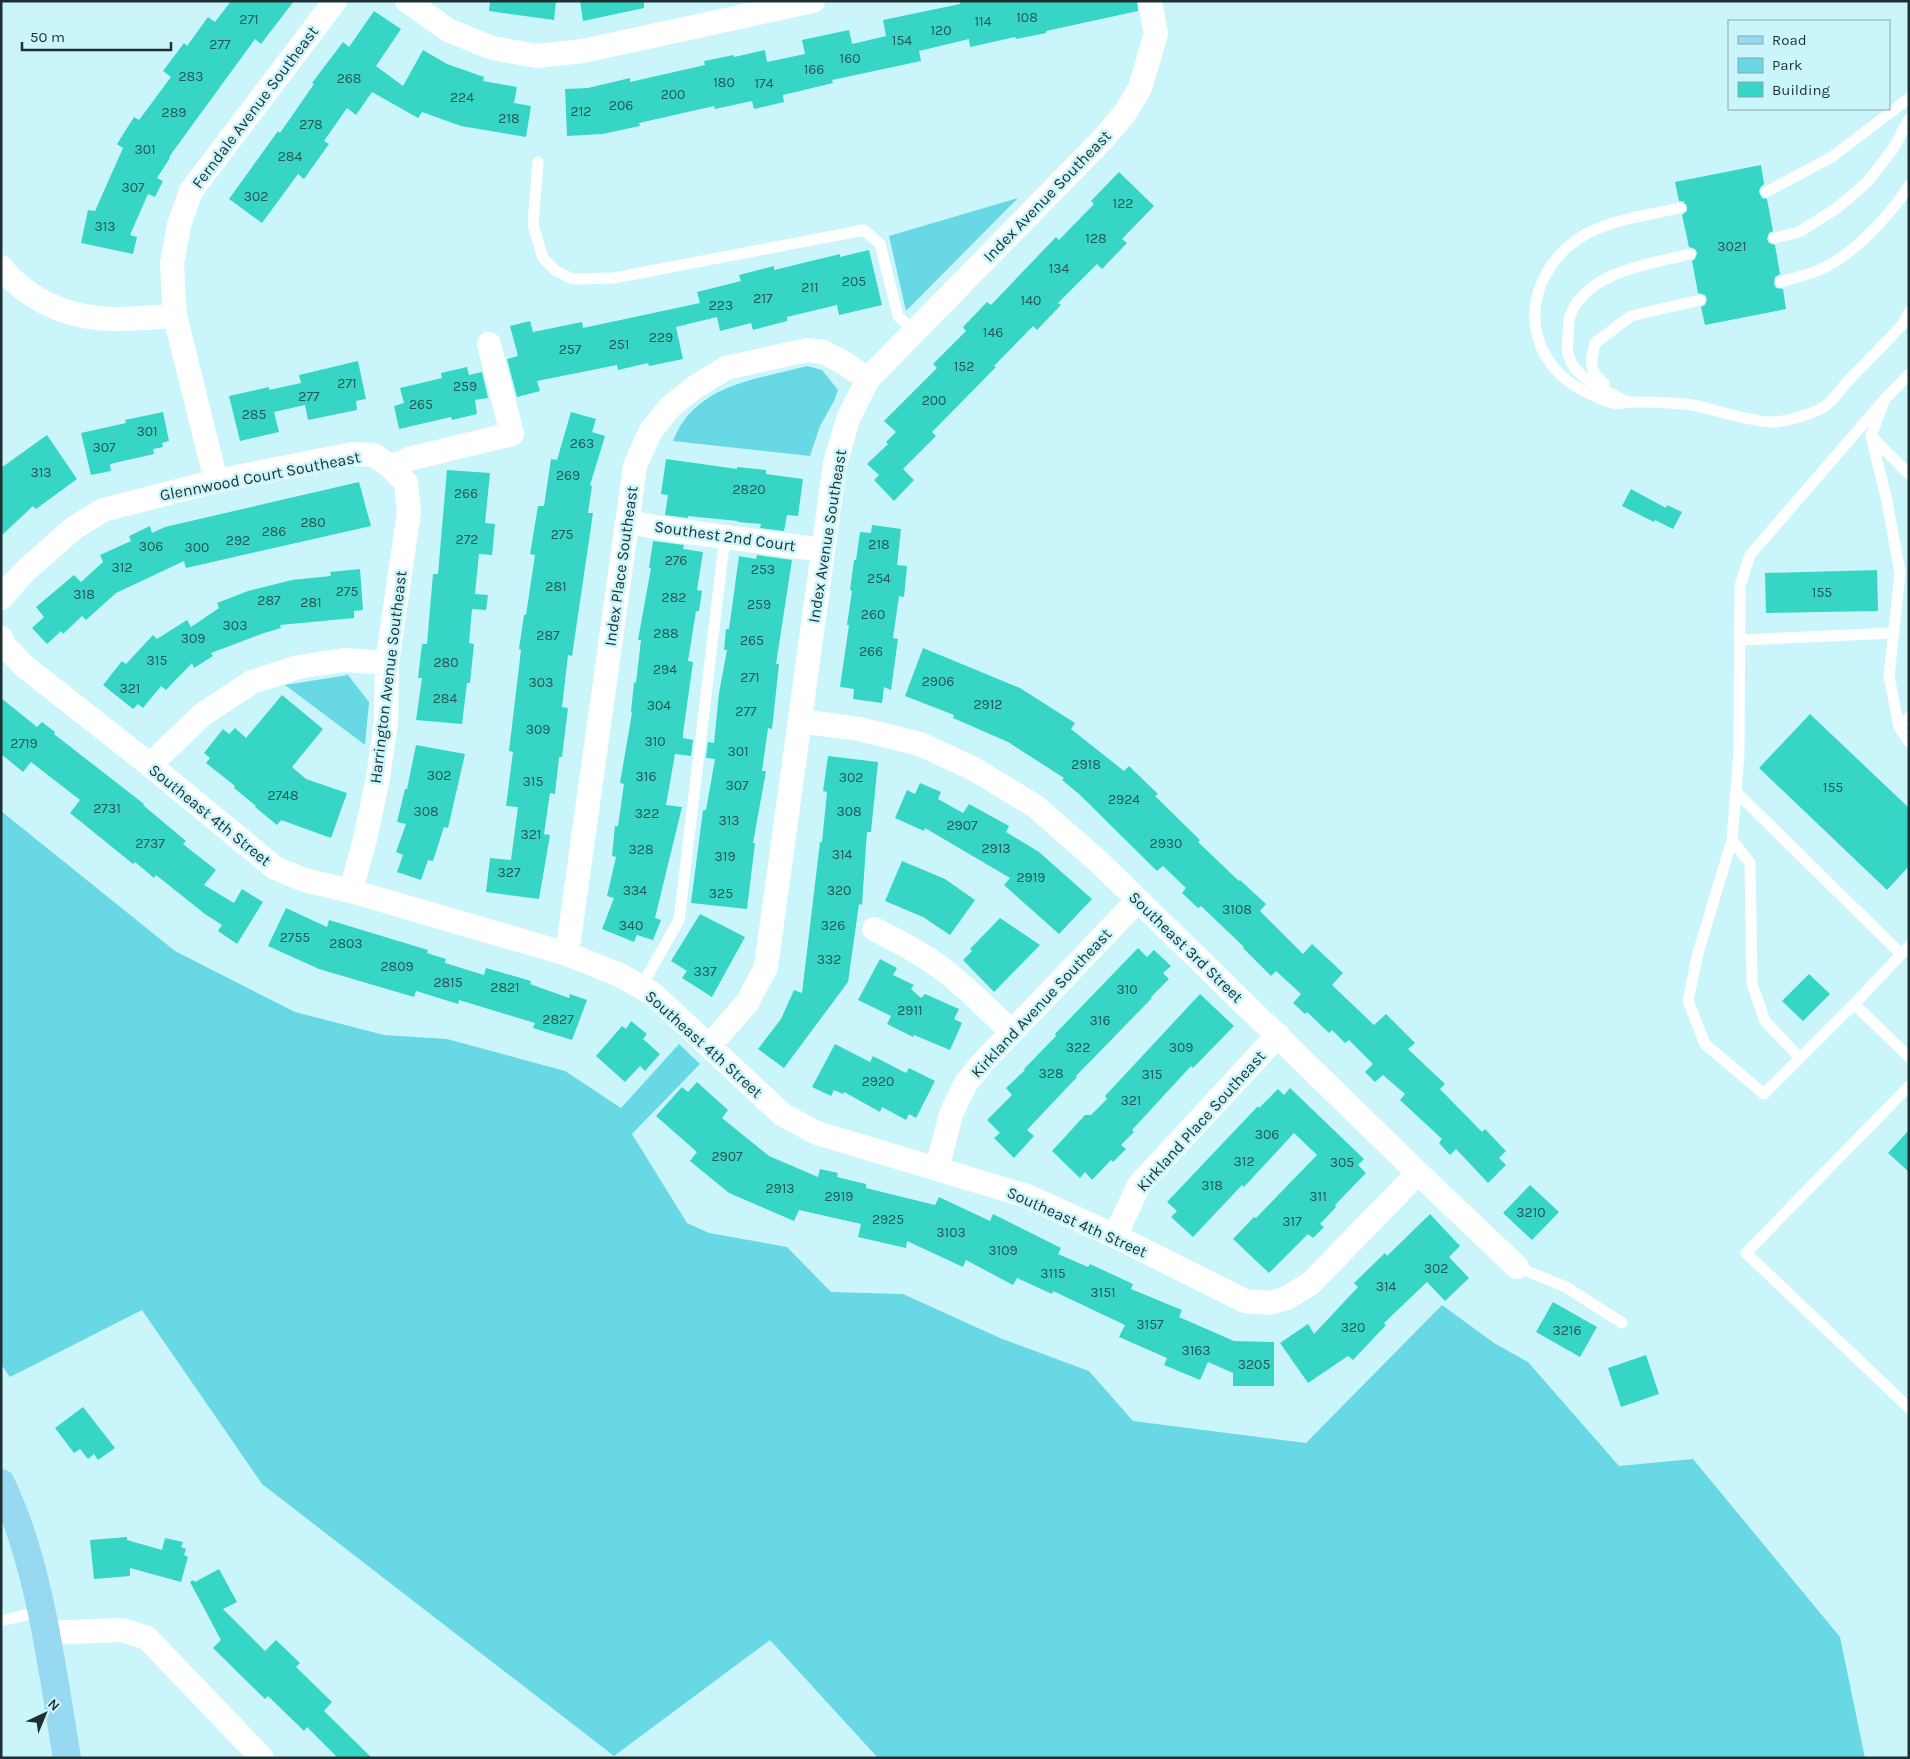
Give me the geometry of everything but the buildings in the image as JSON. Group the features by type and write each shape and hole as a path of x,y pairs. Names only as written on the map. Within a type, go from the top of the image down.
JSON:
{"main road":[{"path":"1,1483 9,1500 23,1542 44,1622 67,1758"}],"street":[{"name":"Ferndale Avenue Southeast","path":"216,481 175,316 172,264 179,225 191,191 335,1"},
{"path":"407,1 448,30 492,48 537,56 583,51 813,1"},
{"name":"Index Avenue Southeast","path":"709,1046 747,1003 766,967 835,464 848,419 868,379 1102,140 1125,113 1140,88 1156,34 1150,1"},
{"path":"1,267 31,294 57,309 98,318 175,316"},
{"path":"391,467 409,459 512,434 489,344"},
{"name":"Index Place Southeast","path":"567,954 635,466 650,432 670,407 695,387 726,368 807,350 823,352 868,379"},
{"name":"Glennwood Court Southeast","path":"1,598 24,572 74,528 103,510 216,481 353,454 374,455 391,467"},
{"name":"Harrington Avenue Southeast","path":"352,891 378,778 386,722 387,662 409,512 406,483 391,467"},
{"name":"Southest 2nd Court","path":"627,522 823,550"},
{"name":"Southeast 4th Street","path":"1,638 4,645 24,666 150,765 275,868 304,880 352,891 567,954 620,975 653,994 783,1116 817,1133 1027,1196 1115,1236 1245,1301 1269,1303 1287,1298 1311,1284 1418,1173"},
{"path":"150,765 202,715 252,682 307,665 344,660 387,662"},
{"name":"Southeast 3rd Street","path":"800,722 859,729 920,744 974,769 1035,806 1100,863 1137,901 1517,1267"},
{"name":"Kirkland Avenue Southeast","path":"937,1169 951,1114 966,1083 986,1059 1137,901"},
{"path":"874,930 906,945 936,964 1012,1032"},
{"name":"Kirkland Place Southeast","path":"1115,1236 1139,1185 1278,1035"},
{"path":"44,1622 122,1630 147,1638 262,1758"}],"lane":[{"path":"1766,192 1832,158 1909,98"},
{"path":"1774,238 1799,232 1838,208 1867,182 1893,149 1909,119"},
{"path":"538,162 533,226 543,258 555,270 572,279 614,278 864,230 880,244 898,316 914,332"},
{"path":"1782,282 1820,270 1843,256 1874,230 1909,185"},
{"path":"1680,208 1616,222 1572,244 1556,258 1544,277 1537,295 1536,333 1546,359 1558,373 1582,391 1614,404 1628,402 1690,405 1771,422 1801,416 1824,407 1902,325 1909,312"},
{"path":"1628,402 1594,384 1576,370 1569,359 1570,317 1578,300 1591,287 1615,273 1690,254"},
{"path":"1628,402 1594,374 1591,362 1595,342 1631,316 1700,300"},
{"path":"1736,792 1905,950 1764,1094 1705,1044 1688,1001 1698,953 1732,840 1739,753 1740,586 1750,555 1885,399 1909,374"},
{"path":"1885,399 1871,436 1900,573 1889,676 1899,727 1909,742"},
{"path":"1871,436 1906,466"},
{"path":"641,987 679,920 724,537"},
{"path":"1740,640 1894,633"},
{"path":"1899,727 1909,717"},
{"path":"1732,840 1750,864 1752,984 1765,1021 1800,1058"},
{"path":"1854,1004 1909,1058"},
{"path":"1909,1086 1746,1254 1909,1408"},
{"path":"1517,1267 1566,1288 1622,1323"},
{"path":"1,1621 44,1622"}],"green space":[{"path":"1018,198 906,311 889,236"},
{"path":"807,366 822,370 838,390 820,426 810,456 673,441 683,422 696,407 711,396 729,387 748,381"},
{"path":"348,675 369,702 365,745 285,685"},
{"path":"1,811 175,951 295,1012 384,1035 447,1039 565,1071 621,1108 679,1044 700,1064 632,1134 687,1223 709,1233 787,1247 831,1292 903,1294 1000,1338 1089,1371 1133,1421 1306,1443 1442,1305 1494,1343 1528,1362 1619,1466 1693,1459 1840,1637 1865,1758 878,1758 770,1640 614,1756 262,1484 142,1310 10,1377 1,1364"}]}
